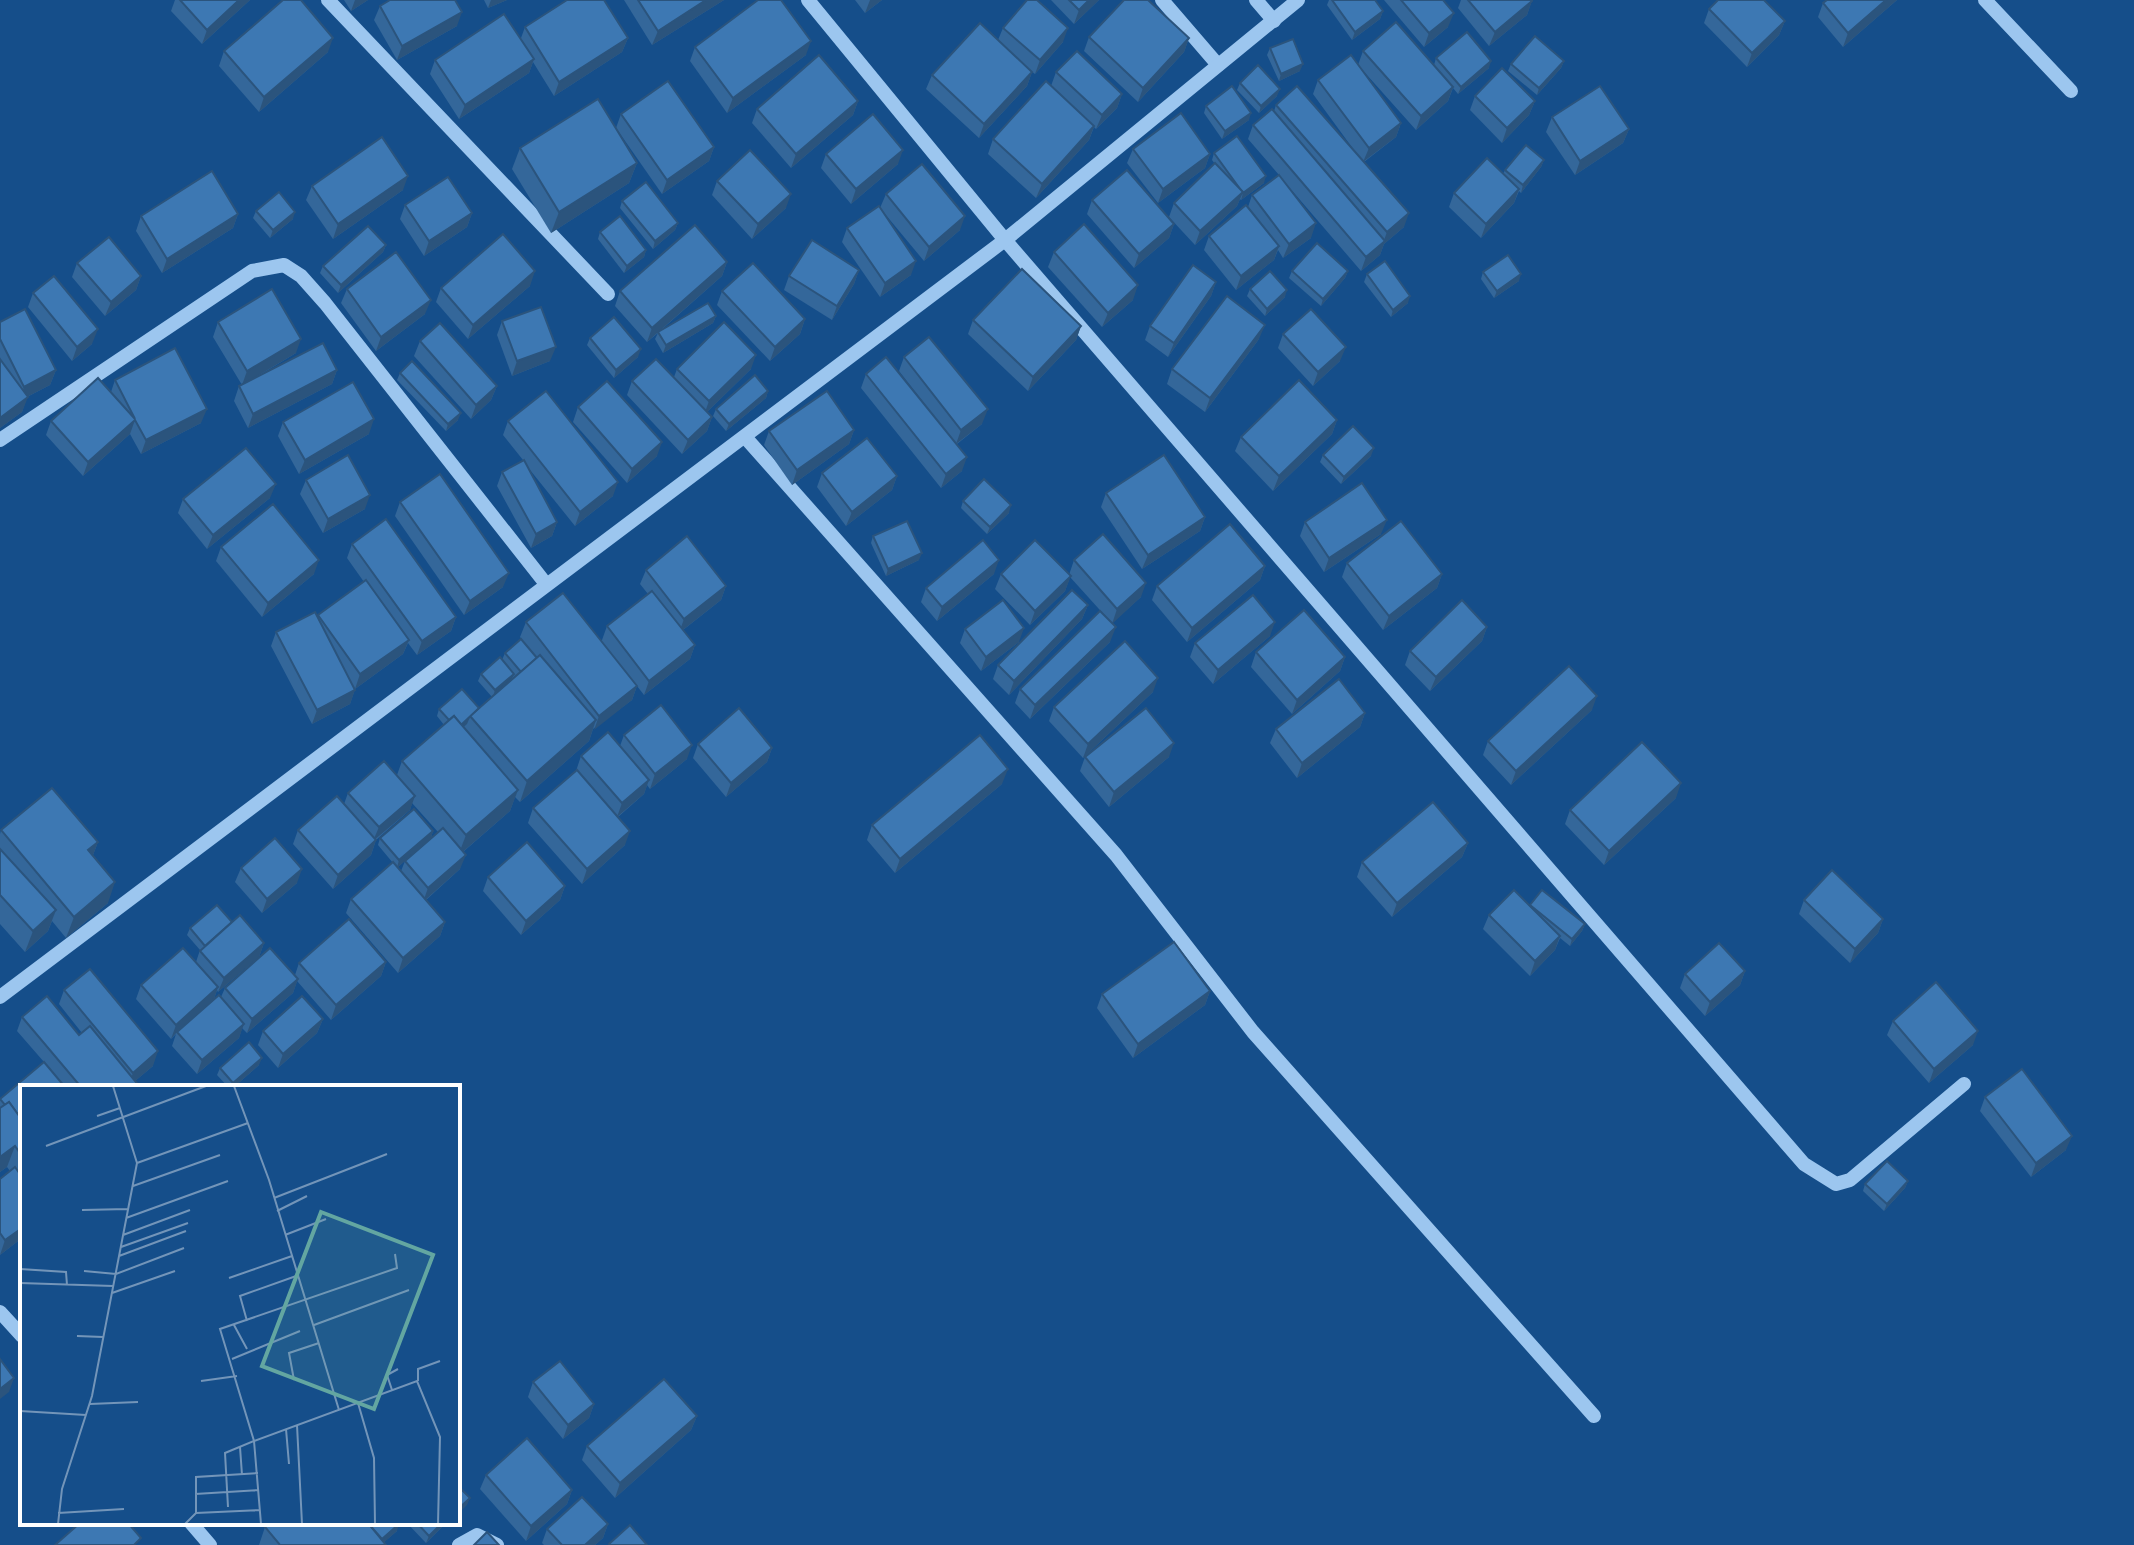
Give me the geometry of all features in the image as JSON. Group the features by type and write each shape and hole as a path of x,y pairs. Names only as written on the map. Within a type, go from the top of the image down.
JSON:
{"street":[{"path":"328,0 608,294"},
{"path":"808,0 1005,240 1804,1164 1836,1184 1850,1180 1964,1084"},
{"path":"1162,0 1218,65"},
{"path":"1256,0 1274,21"},
{"path":"0,997 1005,240 1298,0"},
{"path":"1985,0 2071,91"},
{"path":"0,440 252,271 284,265 301,276 325,303 546,584"},
{"path":"745,437 1116,855 1253,1032 1594,1416"},
{"path":"3,1320 20,1334"},
{"path":"193,1525 210,1545"},
{"path":"459,1545 477,1535 497,1545"}],"building":[{"path":"180,0 239,0 207,30"},
{"path":"283,0 301,0 333,38 264,97 224,51"},
{"path":"390,0 455,0 462,12 402,46 380,6"},
{"path":"567,0 604,0 628,38 559,82 525,27"},
{"path":"638,0 706,0 658,31"},
{"path":"758,0 781,0 811,41 733,98 695,47"},
{"path":"1027,0 1037,0 1068,28 1040,60 1003,28"},
{"path":"1069,0 1089,0 1079,10"},
{"path":"1124,0 1148,0 1189,38 1143,88 1089,37"},
{"path":"1332,0 1375,0 1383,11 1355,32"},
{"path":"1401,0 1443,0 1454,13 1429,33"},
{"path":"1468,0 1532,0 1532,1 1495,32"},
{"path":"1718,0 1764,0 1785,21 1752,53 1709,9"},
{"path":"1827,0 1886,0 1848,33 1823,3"},
{"path":"504,14 534,59 465,105 435,60"},
{"path":"1396,22 1453,87 1421,116 1363,51"},
{"path":"980,23 1032,72 984,124 932,75"},
{"path":"1467,32 1491,61 1461,87 1436,58"},
{"path":"1535,36 1564,61 1539,88 1511,64"},
{"path":"1293,39 1303,64 1281,74 1270,48"},
{"path":"1077,51 1122,94 1102,115 1056,72"},
{"path":"819,55 858,101 796,154 757,109"},
{"path":"1351,55 1401,123 1369,148 1318,80"},
{"path":"1258,65 1280,89 1261,106 1240,83"},
{"path":"1502,68 1535,101 1507,128 1475,96"},
{"path":"668,81 714,147 667,180 621,114"},
{"path":"1046,81 1094,126 1042,184 993,139"},
{"path":"1232,86 1251,113 1225,131 1206,106"},
{"path":"1297,86 1409,213 1387,232 1276,105"},
{"path":"1600,86 1629,129 1580,161 1552,117"},
{"path":"598,99 637,163 559,212 520,148"},
{"path":"1272,109 1385,241 1366,257 1253,125"},
{"path":"1181,113 1210,154 1163,189 1133,149"},
{"path":"873,114 903,150 856,189 826,154"},
{"path":"1237,136 1266,176 1243,193 1214,153"},
{"path":"382,137 408,176 338,224 312,186"},
{"path":"1526,145 1544,160 1523,185 1505,170"},
{"path":"750,150 791,194 758,224 717,181"},
{"path":"1487,158 1519,189 1486,224 1454,193"},
{"path":"1215,163 1243,192 1200,231 1174,203"},
{"path":"922,164 965,216 929,247 886,194"},
{"path":"1127,170 1174,224 1139,254 1092,200"},
{"path":"212,171 238,214 167,259 141,216"},
{"path":"1279,175 1316,223 1289,244 1252,195"},
{"path":"448,177 472,213 429,241 405,205"},
{"path":"646,182 678,223 655,241 622,201"},
{"path":"279,192 295,212 273,230 256,211"},
{"path":"1246,205 1279,246 1241,276 1209,236"},
{"path":"879,206 916,261 885,283 847,228"},
{"path":"620,216 646,250 627,266 600,232"},
{"path":"1084,224 1138,285 1108,313 1054,252"},
{"path":"695,225 727,262 652,328 620,291"},
{"path":"368,226 386,245 341,285 323,266"},
{"path":"503,234 535,271 473,325 441,288"},
{"path":"109,237 141,276 111,302 77,263"},
{"path":"812,240 859,270 837,306 789,276"},
{"path":"1317,243 1348,271 1323,299 1292,271"},
{"path":"396,252 431,300 381,337 347,289"},
{"path":"1508,255 1521,274 1497,291 1483,272"},
{"path":"1385,261 1410,296 1393,310 1367,274"},
{"path":"753,263 805,319 775,347 722,291"},
{"path":"1193,265 1216,282 1174,343 1150,326"},
{"path":"1022,269 1081,326 1033,377 973,320"},
{"path":"1270,271 1287,290 1267,309 1250,289"},
{"path":"54,276 98,329 77,347 33,293"},
{"path":"272,289 301,339 247,371 218,322"},
{"path":"1227,296 1265,325 1210,398 1172,369"},
{"path":"708,303 716,316 666,345 658,332"},
{"path":"541,307 556,347 517,361 502,321"},
{"path":"25,309 56,370 24,387 0,339 0,322"},
{"path":"1311,309 1346,347 1318,372 1283,334"},
{"path":"614,317 641,349 616,370 590,338"},
{"path":"724,322 756,355 709,401 677,369"},
{"path":"440,323 497,386 476,405 420,341"},
{"path":"929,337 988,409 961,430 904,357"},
{"path":"323,343 337,370 253,414 239,386"},
{"path":"175,348 207,409 146,440 135,420 88,462 51,421 98,378 135,419 115,380"},
{"path":"886,357 967,457 946,474 866,374"},
{"path":"0,359 28,397 0,418"},
{"path":"656,359 712,417 688,440 632,381"},
{"path":"412,361 461,413 448,424 400,373"},
{"path":"755,375 768,391 729,424 716,409"},
{"path":"1299,380 1337,420 1279,476 1241,437"},
{"path":"607,381 662,442 632,469 578,407"},
{"path":"353,382 374,419 305,460 283,422"},
{"path":"546,391 618,482 580,512 508,421"},
{"path":"827,391 854,430 797,470 769,431"},
{"path":"1353,426 1374,448 1344,477 1323,455"},
{"path":"867,438 897,476 852,512 822,473"},
{"path":"246,448 276,484 213,535 183,499"},
{"path":"348,455 370,495 328,519 306,480"},
{"path":"1164,455 1205,517 1148,555 1106,493"},
{"path":"524,460 557,522 536,534 502,472"},
{"path":"440,474 509,573 470,601 400,502"},
{"path":"984,479 1011,505 990,527 963,501"},
{"path":"1362,483 1387,520 1329,558 1305,522"},
{"path":"273,504 319,560 268,603 221,547"},
{"path":"386,519 456,617 422,641 352,544"},
{"path":"907,521 922,553 888,569 873,536"},
{"path":"1401,521 1442,574 1389,616 1347,563"},
{"path":"1230,524 1265,566 1192,628 1157,586"},
{"path":"1103,534 1146,583 1117,609 1074,560"},
{"path":"687,536 726,586 684,619 646,570"},
{"path":"983,540 999,560 942,607 926,588"},
{"path":"1035,540 1071,576 1035,611 1001,574"},
{"path":"366,580 409,640 360,674 318,615"},
{"path":"1072,590 1088,605 1014,681 998,665"},
{"path":"652,591 695,645 649,681 607,626"},
{"path":"563,593 637,686 599,716 526,622"},
{"path":"1253,595 1275,622 1218,670 1195,643"},
{"path":"1003,600 1024,628 986,657 965,629"},
{"path":"1462,600 1487,627 1436,677 1410,651"},
{"path":"1304,610 1345,657 1297,700 1256,652"},
{"path":"1100,611 1116,627 1035,705 1020,689"},
{"path":"315,612 355,690 317,710 276,632"},
{"path":"521,639 537,658 521,672 505,653"},
{"path":"1125,641 1158,678 1088,744 1054,707"},
{"path":"540,655 596,720 527,781 470,716"},
{"path":"500,657 514,674 495,690 481,674"},
{"path":"1569,666 1597,696 1516,771 1488,741"},
{"path":"1339,679 1365,713 1302,763 1276,729"},
{"path":"462,689 479,708 461,725 454,716 449,720 439,709"},
{"path":"661,705 692,745 655,774 624,735"},
{"path":"739,708 772,748 731,783 698,744"},
{"path":"1146,708 1174,743 1114,792 1085,757"},
{"path":"454,716 518,790 466,835 402,761"},
{"path":"608,732 649,780 622,803 581,756"},
{"path":"980,735 1008,769 900,859 872,825"},
{"path":"1642,742 1681,783 1609,851 1570,810"},
{"path":"384,761 415,796 379,827 348,793"},
{"path":"577,770 630,831 587,869 533,808"},
{"path":"52,788 98,842 88,850 115,882 74,917 1,830"},
{"path":"337,796 376,840 338,875 298,830"},
{"path":"1433,802 1468,843 1397,903 1362,862"},
{"path":"414,809 433,831 399,860 380,838"},
{"path":"443,828 466,855 428,888 405,861"},
{"path":"275,838 302,869 267,899 241,868"},
{"path":"527,842 565,886 526,921 488,877"},
{"path":"0,849 56,910 33,931 0,895"},
{"path":"393,862 445,922 403,958 351,899"},
{"path":"1832,870 1883,919 1855,949 1804,900"},
{"path":"1514,890 1560,936 1535,961 1489,915"},
{"path":"1542,890 1585,924 1572,939 1530,905"},
{"path":"217,905 232,922 205,946 190,928"},
{"path":"240,915 264,943 224,978 200,951"},
{"path":"349,919 386,962 336,1005 299,963"},
{"path":"1174,942 1210,991 1138,1044 1102,994"},
{"path":"1719,943 1745,971 1710,1002 1685,974"},
{"path":"183,948 218,987 176,1025 141,985"},
{"path":"270,948 298,979 252,1019 225,988"},
{"path":"90,969 158,1051 133,1073 64,990"},
{"path":"1936,982 1978,1031 1934,1069 1893,1021"},
{"path":"219,995 244,1024 202,1060 177,1032"},
{"path":"47,996 79,1035 90,1026 138,1085 79,1085 22,1017"},
{"path":"302,996 323,1019 283,1054 263,1031"},
{"path":"249,1042 262,1058 233,1083 220,1068"},
{"path":"44,1062 63,1085 20,1085 20,1117 9,1102 5,1105 0,1099"},
{"path":"2022,1069 2072,1136 2036,1163 1985,1097"},
{"path":"9,1102 20,1117 20,1153 15,1146 0,1157 0,1108"},
{"path":"1887,1161 1908,1181 1887,1204 1865,1184"},
{"path":"15,1167 20,1174 20,1229 5,1240 0,1233 0,1179"},
{"path":"0,1359 14,1378 0,1389"},
{"path":"560,1361 594,1404 568,1425 533,1382"},
{"path":"664,1379 697,1416 620,1483 587,1446"},
{"path":"527,1438 572,1490 531,1526 486,1475"},
{"path":"460,1488 470,1498 460,1507"},
{"path":"582,1497 608,1524 585,1545 562,1545 547,1529"},
{"path":"78,1525 130,1525 141,1538 134,1545 55,1545"},
{"path":"370,1525 386,1545 280,1545 265,1527"},
{"path":"370,1525 398,1525 382,1539"},
{"path":"419,1525 440,1525 429,1536"},
{"path":"630,1525 647,1545 609,1544"},
{"path":"487,1532 499,1545 474,1545"}]}
